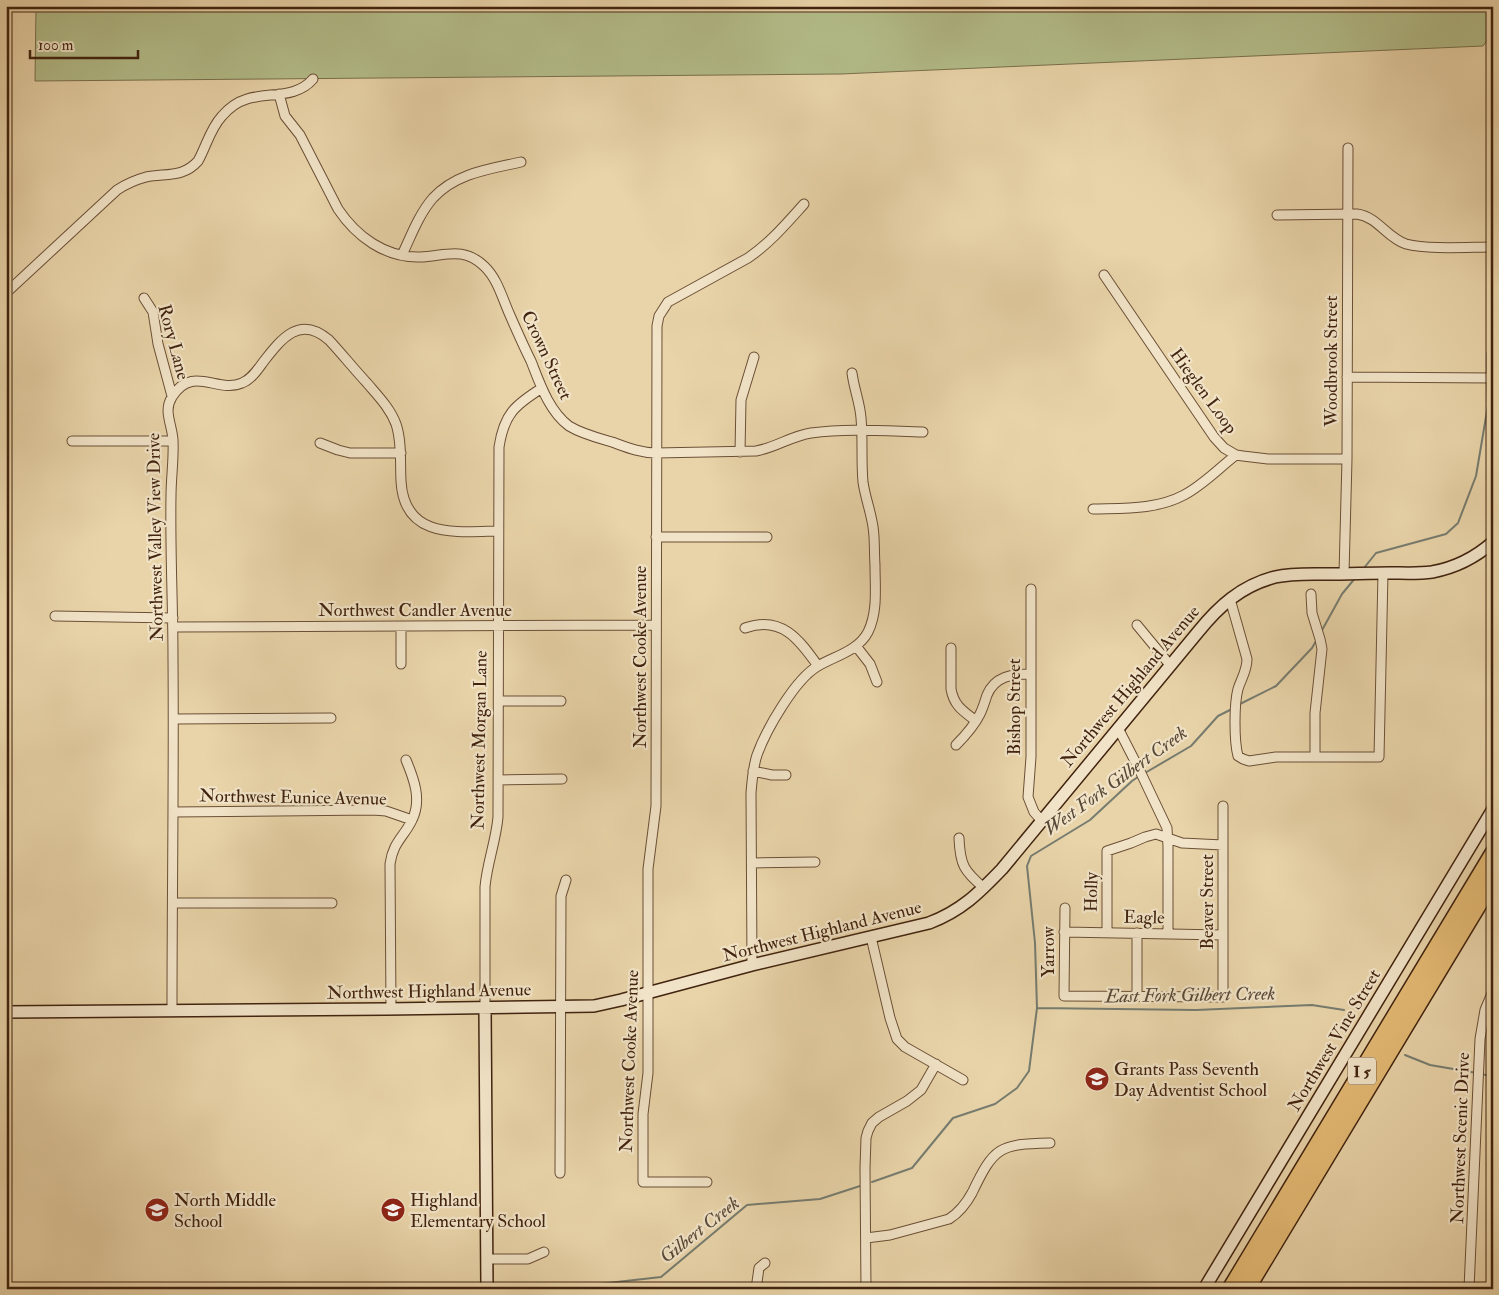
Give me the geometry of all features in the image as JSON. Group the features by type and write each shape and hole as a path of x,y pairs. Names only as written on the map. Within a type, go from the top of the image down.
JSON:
{"highway":[{"name":"I 5","path":"1230,1289 1493,853"},
{"name":"I 5","path":"1247,1289 1493,880"}],"main road":[{"name":"Northwest Highland Avenue","path":"6,1012 588,1006 608,1003 752,965 938,920 960,908 984,888 1002,869 1209,618 1230,599 1250,587 1273,578 1296,574 1423,573 1441,570 1473,557 1493,542"},
{"name":"Northwest Vine Street","path":"1204,1289 1493,809"},
{"name":"Northwest Morgan Lane","path":"485,1008 486,1289"}],"street":[{"path":"6,293 117,190 131,182 144,178 188,171 198,161 218,121 233,106 247,99 295,92 313,79"},
{"name":"Crown Street","path":"278,94 285,116 300,135 345,219 362,236 373,244 402,255 420,257 452,253 461,254 477,260 483,265 492,276 500,292 542,388 552,406 570,426 635,450 656,453 740,452 767,449 800,435 812,433 862,431 923,432"},
{"name":"Woodbrook Street","path":"1344,574 1347,459 1348,148"},
{"path":"402,255 425,209 433,198 450,183 468,175 520,162"},
{"name":"Northwest Cooke Avenue","path":"707,1182 643,1182 643,1114 648,1073 648,869 656,806 657,326 659,316 668,302 758,252 804,204"},
{"path":"1276,215 1349,213 1364,215 1370,217 1406,244 1493,247"},
{"name":"Hieglen Loop","path":"1104,275 1224,448 1236,455 1268,459 1347,459"},
{"name":"Rory Lane","path":"144,298 153,312 158,344 172,396"},
{"path":"172,396 182,386 196,381 226,386 244,382 256,372 284,337 304,329 322,333 390,412 399,437 403,497 413,514 430,527 443,531 498,531"},
{"path":"740,452 741,400 754,357"},
{"path":"752,965 751,793 757,756 763,740 776,717 800,680 818,666 856,646 862,640 874,611 874,536 863,482 860,406 852,373"},
{"path":"1347,377 1493,378"},
{"name":"Northwest Morgan Lane","path":"485,1008 484,887 497,827 499,447 503,427 515,407 542,388"},
{"name":"Northwest Valley View Drive","path":"172,396 167,414 173,441 171,554 174,719 172,1010"},
{"path":"72,441 173,441"},
{"path":"320,443 350,453 401,453"},
{"path":"1093,509 1140,508 1171,501 1194,489 1236,455"},
{"path":"656,537 767,537"},
{"path":"1230,599 1247,660 1247,666 1238,687 1237,696 1236,740 1238,756 1243,760 1249,761 1276,757 1379,757 1383,573"},
{"name":"Bishop Street","path":"1030,589 1030,777 1028,797 1034,812 1041,820"},
{"path":"1311,594 1312,613 1322,649 1315,713 1315,757"},
{"name":"Northwest Candler Avenue","path":"54,616 173,622 400,627 656,625"},
{"path":"745,628 768,625 786,630 801,642 818,666"},
{"path":"1137,625 1170,666"},
{"path":"400,627 401,664"},
{"path":"856,646 870,664 878,682"},
{"path":"951,648 952,695 959,708 976,721"},
{"path":"956,745 976,721 988,693 997,682 1009,675 1030,674"},
{"path":"498,702 561,701"},
{"path":"174,719 331,718"},
{"path":"1118,728 1167,828 1168,934"},
{"path":"391,1009 390,864 396,843 416,811 417,790 406,760"},
{"path":"753,772 786,775"},
{"path":"498,780 562,779"},
{"name":"Beaver Street","path":"1137,996 1223,997 1222,806"},
{"name":"Northwest Eunice Avenue","path":"173,812 373,810 386,811 412,820"},
{"name":"Holly","path":"1106,933 1108,851 1156,834 1168,838"},
{"path":"959,838 963,865 967,872 984,888"},
{"path":"1168,838 1182,843 1223,845"},
{"path":"752,863 815,862"},
{"path":"560,1173 561,896 566,880"},
{"path":"173,903 332,903"},
{"name":"Yarrow","path":"1065,908 1064,996 1137,996"},
{"name":"Eagle","path":"1064,932 1224,935"},
{"path":"1137,933 1137,996"},
{"path":"871,937 896,1039 905,1047 964,1080"},
{"name":"Northwest Scenic Drive","path":"1469,1289 1480,1039 1485,1010 1493,991"},
{"path":"866,1289 865,1159 868,1131 872,1123 879,1117 907,1101 921,1090 936,1064"},
{"path":"866,1238 890,1235 949,1218 962,1208 989,1160 996,1154 1012,1146 1050,1143"},
{"path":"487,1259 528,1259 544,1252"},
{"path":"756,1289 759,1268 765,1263"}],"green space":[{"path":"36,6 1493,6 1493,32 1483,46 841,74 35,81"}],"waterway":[{"name":"West Fork Gilbert Creek","path":"1487,375 1487,354 1493,335"},
{"name":"West Fork Gilbert Creek","path":"1364,568 1376,553 1446,534 1458,523 1476,476 1488,405 1487,380"},
{"name":"West Fork Gilbert Creek","path":"1321,632 1342,594 1356,577"},
{"name":"West Fork Gilbert Creek","path":"1238,705 1276,686 1312,648 1316,641"},
{"name":"West Fork Gilbert Creek","path":"1145,773 1191,746 1218,716 1232,709"},
{"name":"West Fork Gilbert Creek","path":"872,1182 912,1168 953,1118 995,1104 1017,1088 1029,1071 1037,1008 1035,943 1027,866 1031,856 1090,820 1138,777"},
{"name":"East Fork Gilbert Creek","path":"1037,1008 1196,1010 1312,1005 1344,1010"},
{"name":"East Fork Gilbert Creek","path":"1405,1055 1430,1065 1477,1073"},
{"name":"East Fork Gilbert Creek","path":"1481,1074 1493,1078"},
{"name":"Gilbert Creek","path":"585,1289 599,1284 661,1277 747,1205 820,1199 860,1186"}],"place":[{"name":"Grants Pass Seventh Day Adventist School","path":"1097,1079"},
{"name":"North Middle School","path":"157,1210"},
{"name":"Highland Elementary School","path":"393,1210"}]}
